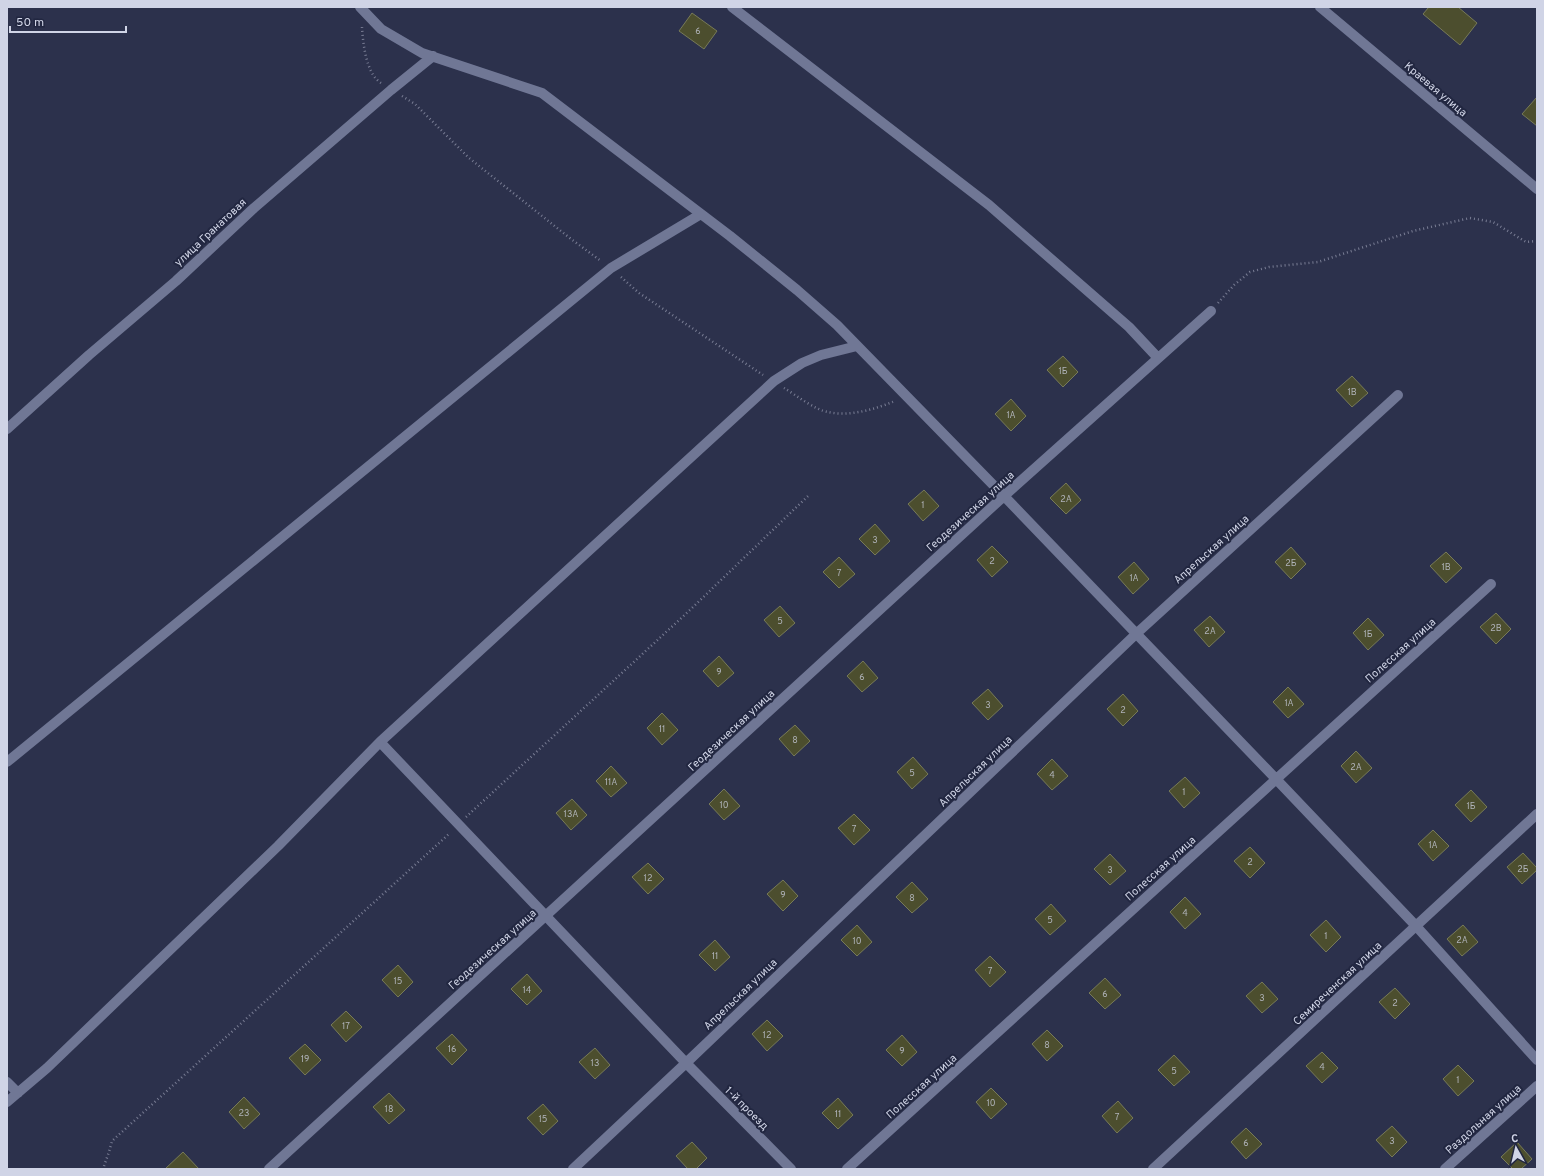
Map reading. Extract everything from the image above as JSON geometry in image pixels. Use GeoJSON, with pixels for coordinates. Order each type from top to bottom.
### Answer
{"type":"FeatureCollection","features":[{"type":"Feature","properties":{"kind":"street"},"geometry":{"type":"LineString","coordinates":[[360,7],[381,29],[422,53],[542,93],[701,214],[797,290],[837,325],[1276,779],[1416,926],[1537,1060]]}},
{"type":"Feature","properties":{"kind":"street"},"geometry":{"type":"LineString","coordinates":[[732,7],[989,205],[1129,327],[1158,358]]}},
{"type":"Feature","properties":{"kind":"street","name":"Краевая улица"},"geometry":{"type":"LineString","coordinates":[[1320,7],[1537,189]]}},
{"type":"Feature","properties":{"kind":"street","name":"улица Гранатовая"},"geometry":{"type":"LineString","coordinates":[[7,430],[89,355],[176,281],[254,208],[391,90],[433,56]]}},
{"type":"Feature","properties":{"kind":"street"},"geometry":{"type":"LineString","coordinates":[[7,762],[611,268],[701,214]]}},
{"type":"Feature","properties":{"kind":"street","name":"Геодезическая улица"},"geometry":{"type":"LineString","coordinates":[[269,1169],[546,917],[1004,496],[1211,311]]}},
{"type":"Feature","properties":{"kind":"street"},"geometry":{"type":"LineString","coordinates":[[7,1102],[47,1068],[278,846],[380,742],[774,381],[802,363],[821,355],[857,346]]}},
{"type":"Feature","properties":{"kind":"street","name":"Апрельская улица"},"geometry":{"type":"LineString","coordinates":[[572,1169],[686,1063],[1136,634],[1398,395]]}},
{"type":"Feature","properties":{"kind":"street","name":"Полесская улица"},"geometry":{"type":"LineString","coordinates":[[846,1169],[1490,584]]}},
{"type":"Feature","properties":{"kind":"street","name":"1-й проезд"},"geometry":{"type":"LineString","coordinates":[[380,742],[686,1063],[791,1169]]}},
{"type":"Feature","properties":{"kind":"street","name":"Семиреченская улица"},"geometry":{"type":"LineString","coordinates":[[1153,1169],[1537,814]]}},
{"type":"Feature","properties":{"kind":"street"},"geometry":{"type":"LineString","coordinates":[[7,1082],[18,1093]]}},
{"type":"Feature","properties":{"kind":"street","name":"Раздольная улица"},"geometry":{"type":"LineString","coordinates":[[1445,1169],[1537,1086]]}},
{"type":"Feature","properties":{"kind":"path"},"geometry":{"type":"LineString","coordinates":[[360,7],[366,58],[377,81],[415,104],[469,158],[571,239],[611,268],[639,292],[742,362],[808,403],[828,412],[849,413],[868,410],[906,396]]}},
{"type":"Feature","properties":{"kind":"path"},"geometry":{"type":"LineString","coordinates":[[1211,311],[1234,285],[1250,272],[1269,267],[1318,262],[1413,231],[1470,218],[1493,222],[1526,242],[1537,241]]}},
{"type":"Feature","properties":{"kind":"building"},"geometry":{"type":"Polygon","coordinates":[[[1429,7],[1458,7],[1477,23],[1460,45],[1423,14],[1429,7]]]}},
{"type":"Feature","properties":{"kind":"building"},"geometry":{"type":"Polygon","coordinates":[[[692,13],[717,31],[704,49],[679,31],[692,13]]]}},
{"type":"Feature","properties":{"kind":"building"},"geometry":{"type":"Polygon","coordinates":[[[1537,97],[1537,126],[1522,114],[1537,97]]]}},
{"type":"Feature","properties":{"kind":"building"},"geometry":{"type":"Polygon","coordinates":[[[1063,356],[1078,372],[1063,387],[1047,370],[1063,356]]]}},
{"type":"Feature","properties":{"kind":"building"},"geometry":{"type":"Polygon","coordinates":[[[1352,376],[1368,393],[1352,407],[1336,390],[1352,376]]]}},
{"type":"Feature","properties":{"kind":"building"},"geometry":{"type":"Polygon","coordinates":[[[1011,399],[1026,416],[1011,431],[995,414],[1011,399]]]}},
{"type":"Feature","properties":{"kind":"building"},"geometry":{"type":"Polygon","coordinates":[[[1066,483],[1081,500],[1066,514],[1050,498],[1066,483]]]}},
{"type":"Feature","properties":{"kind":"building"},"geometry":{"type":"Polygon","coordinates":[[[924,490],[939,506],[923,521],[908,504],[924,490]]]}},
{"type":"Feature","properties":{"kind":"building"},"geometry":{"type":"Polygon","coordinates":[[[875,524],[890,541],[875,555],[859,539],[875,524]]]}},
{"type":"Feature","properties":{"kind":"building"},"geometry":{"type":"Polygon","coordinates":[[[992,546],[1008,562],[992,577],[977,560],[992,546]]]}},
{"type":"Feature","properties":{"kind":"building"},"geometry":{"type":"Polygon","coordinates":[[[1291,547],[1306,564],[1291,579],[1275,562],[1291,547]]]}},
{"type":"Feature","properties":{"kind":"building"},"geometry":{"type":"Polygon","coordinates":[[[1446,552],[1462,568],[1446,583],[1430,566],[1446,552]]]}},
{"type":"Feature","properties":{"kind":"building"},"geometry":{"type":"Polygon","coordinates":[[[839,557],[855,574],[839,588],[823,572],[839,557]]]}},
{"type":"Feature","properties":{"kind":"building"},"geometry":{"type":"Polygon","coordinates":[[[1134,562],[1149,579],[1133,594],[1118,577],[1134,562]]]}},
{"type":"Feature","properties":{"kind":"building"},"geometry":{"type":"Polygon","coordinates":[[[780,606],[795,623],[779,637],[764,620],[780,606]]]}},
{"type":"Feature","properties":{"kind":"building"},"geometry":{"type":"Polygon","coordinates":[[[1496,613],[1511,629],[1496,644],[1480,627],[1496,613]]]}},
{"type":"Feature","properties":{"kind":"building"},"geometry":{"type":"Polygon","coordinates":[[[1210,616],[1225,632],[1209,647],[1194,630],[1210,616]]]}},
{"type":"Feature","properties":{"kind":"building"},"geometry":{"type":"Polygon","coordinates":[[[1368,618],[1384,635],[1368,650],[1353,633],[1368,618]]]}},
{"type":"Feature","properties":{"kind":"building"},"geometry":{"type":"Polygon","coordinates":[[[719,656],[734,673],[718,687],[703,671],[719,656]]]}},
{"type":"Feature","properties":{"kind":"building"},"geometry":{"type":"Polygon","coordinates":[[[863,661],[878,678],[862,692],[847,676],[863,661]]]}},
{"type":"Feature","properties":{"kind":"building"},"geometry":{"type":"Polygon","coordinates":[[[1288,687],[1304,704],[1288,718],[1273,702],[1288,687]]]}},
{"type":"Feature","properties":{"kind":"building"},"geometry":{"type":"Polygon","coordinates":[[[988,689],[1003,706],[988,720],[972,703],[988,689]]]}},
{"type":"Feature","properties":{"kind":"building"},"geometry":{"type":"Polygon","coordinates":[[[1123,694],[1138,711],[1123,726],[1107,709],[1123,694]]]}},
{"type":"Feature","properties":{"kind":"building"},"geometry":{"type":"Polygon","coordinates":[[[662,713],[678,730],[662,745],[647,728],[662,713]]]}},
{"type":"Feature","properties":{"kind":"building"},"geometry":{"type":"Polygon","coordinates":[[[795,725],[810,741],[794,756],[779,739],[795,725]]]}},
{"type":"Feature","properties":{"kind":"building"},"geometry":{"type":"Polygon","coordinates":[[[1356,751],[1372,768],[1356,783],[1341,766],[1356,751]]]}},
{"type":"Feature","properties":{"kind":"building"},"geometry":{"type":"Polygon","coordinates":[[[913,757],[928,774],[912,789],[897,772],[913,757]]]}},
{"type":"Feature","properties":{"kind":"building"},"geometry":{"type":"Polygon","coordinates":[[[1052,759],[1068,776],[1052,790],[1037,774],[1052,759]]]}},
{"type":"Feature","properties":{"kind":"building"},"geometry":{"type":"Polygon","coordinates":[[[611,766],[627,783],[611,797],[596,781],[611,766]]]}},
{"type":"Feature","properties":{"kind":"building"},"geometry":{"type":"Polygon","coordinates":[[[1185,777],[1200,793],[1184,808],[1169,791],[1185,777]]]}},
{"type":"Feature","properties":{"kind":"building"},"geometry":{"type":"Polygon","coordinates":[[[724,789],[740,806],[724,820],[709,804],[724,789]]]}},
{"type":"Feature","properties":{"kind":"building"},"geometry":{"type":"Polygon","coordinates":[[[1471,790],[1487,807],[1471,822],[1455,805],[1471,790]]]}},
{"type":"Feature","properties":{"kind":"building"},"geometry":{"type":"Polygon","coordinates":[[[572,799],[587,815],[571,830],[556,813],[572,799]]]}},
{"type":"Feature","properties":{"kind":"building"},"geometry":{"type":"Polygon","coordinates":[[[854,814],[870,830],[854,845],[838,828],[854,814]]]}},
{"type":"Feature","properties":{"kind":"building"},"geometry":{"type":"Polygon","coordinates":[[[1433,830],[1449,846],[1433,861],[1418,844],[1433,830]]]}},
{"type":"Feature","properties":{"kind":"building"},"geometry":{"type":"Polygon","coordinates":[[[1250,847],[1265,863],[1250,878],[1234,861],[1250,847]]]}},
{"type":"Feature","properties":{"kind":"building"},"geometry":{"type":"Polygon","coordinates":[[[1523,853],[1537,868],[1537,870],[1522,884],[1507,867],[1523,853]]]}},
{"type":"Feature","properties":{"kind":"building"},"geometry":{"type":"Polygon","coordinates":[[[1110,854],[1126,871],[1110,885],[1094,869],[1110,854]]]}},
{"type":"Feature","properties":{"kind":"building"},"geometry":{"type":"Polygon","coordinates":[[[648,863],[664,879],[648,894],[632,877],[648,863]]]}},
{"type":"Feature","properties":{"kind":"building"},"geometry":{"type":"Polygon","coordinates":[[[783,880],[798,896],[783,911],[767,894],[783,880]]]}},
{"type":"Feature","properties":{"kind":"building"},"geometry":{"type":"Polygon","coordinates":[[[912,882],[928,899],[912,913],[896,897],[912,882]]]}},
{"type":"Feature","properties":{"kind":"building"},"geometry":{"type":"Polygon","coordinates":[[[1185,897],[1201,914],[1185,929],[1170,912],[1185,897]]]}},
{"type":"Feature","properties":{"kind":"building"},"geometry":{"type":"Polygon","coordinates":[[[1051,904],[1066,921],[1050,935],[1035,919],[1051,904]]]}},
{"type":"Feature","properties":{"kind":"building"},"geometry":{"type":"Polygon","coordinates":[[[1326,920],[1341,937],[1326,952],[1310,935],[1326,920]]]}},
{"type":"Feature","properties":{"kind":"building"},"geometry":{"type":"Polygon","coordinates":[[[857,925],[872,942],[857,956],[841,940],[857,925]]]}},
{"type":"Feature","properties":{"kind":"building"},"geometry":{"type":"Polygon","coordinates":[[[1463,925],[1478,942],[1462,956],[1447,939],[1463,925]]]}},
{"type":"Feature","properties":{"kind":"building"},"geometry":{"type":"Polygon","coordinates":[[[715,940],[730,957],[715,971],[699,955],[715,940]]]}},
{"type":"Feature","properties":{"kind":"building"},"geometry":{"type":"Polygon","coordinates":[[[990,956],[1006,972],[990,987],[975,970],[990,956]]]}},
{"type":"Feature","properties":{"kind":"building"},"geometry":{"type":"Polygon","coordinates":[[[398,965],[413,982],[398,997],[382,980],[398,965]]]}},
{"type":"Feature","properties":{"kind":"building"},"geometry":{"type":"Polygon","coordinates":[[[527,974],[542,991],[527,1005],[511,989],[527,974]]]}},
{"type":"Feature","properties":{"kind":"building"},"geometry":{"type":"Polygon","coordinates":[[[1105,978],[1121,995],[1105,1009],[1089,993],[1105,978]]]}},
{"type":"Feature","properties":{"kind":"building"},"geometry":{"type":"Polygon","coordinates":[[[1262,982],[1278,999],[1262,1013],[1246,996],[1262,982]]]}},
{"type":"Feature","properties":{"kind":"building"},"geometry":{"type":"Polygon","coordinates":[[[1395,988],[1410,1004],[1395,1019],[1379,1002],[1395,988]]]}},
{"type":"Feature","properties":{"kind":"building"},"geometry":{"type":"Polygon","coordinates":[[[346,1011],[362,1027],[346,1042],[331,1025],[346,1011]]]}},
{"type":"Feature","properties":{"kind":"building"},"geometry":{"type":"Polygon","coordinates":[[[767,1020],[783,1036],[767,1051],[752,1034],[767,1020]]]}},
{"type":"Feature","properties":{"kind":"building"},"geometry":{"type":"Polygon","coordinates":[[[1047,1030],[1063,1046],[1047,1061],[1032,1044],[1047,1030]]]}},
{"type":"Feature","properties":{"kind":"building"},"geometry":{"type":"Polygon","coordinates":[[[452,1034],[467,1050],[452,1065],[436,1048],[452,1034]]]}},
{"type":"Feature","properties":{"kind":"building"},"geometry":{"type":"Polygon","coordinates":[[[902,1035],[917,1052],[902,1066],[886,1050],[902,1035]]]}},
{"type":"Feature","properties":{"kind":"building"},"geometry":{"type":"Polygon","coordinates":[[[305,1044],[321,1060],[305,1075],[289,1058],[305,1044]]]}},
{"type":"Feature","properties":{"kind":"building"},"geometry":{"type":"Polygon","coordinates":[[[595,1048],[610,1065],[595,1079],[579,1062],[595,1048]]]}},
{"type":"Feature","properties":{"kind":"building"},"geometry":{"type":"Polygon","coordinates":[[[1322,1052],[1338,1068],[1322,1083],[1306,1066],[1322,1052]]]}},
{"type":"Feature","properties":{"kind":"building"},"geometry":{"type":"Polygon","coordinates":[[[1174,1055],[1190,1072],[1174,1086],[1158,1070],[1174,1055]]]}},
{"type":"Feature","properties":{"kind":"building"},"geometry":{"type":"Polygon","coordinates":[[[1458,1065],[1474,1081],[1458,1096],[1443,1079],[1458,1065]]]}},
{"type":"Feature","properties":{"kind":"building"},"geometry":{"type":"Polygon","coordinates":[[[991,1088],[1007,1104],[991,1119],[976,1102],[991,1088]]]}},
{"type":"Feature","properties":{"kind":"building"},"geometry":{"type":"Polygon","coordinates":[[[389,1093],[405,1110],[389,1124],[373,1107],[389,1093]]]}},
{"type":"Feature","properties":{"kind":"building"},"geometry":{"type":"Polygon","coordinates":[[[244,1097],[260,1114],[244,1129],[229,1112],[244,1097]]]}},
{"type":"Feature","properties":{"kind":"building"},"geometry":{"type":"Polygon","coordinates":[[[838,1098],[853,1115],[838,1129],[822,1113],[838,1098]]]}},
{"type":"Feature","properties":{"kind":"building"},"geometry":{"type":"Polygon","coordinates":[[[1118,1101],[1133,1118],[1117,1133],[1102,1116],[1118,1101]]]}},
{"type":"Feature","properties":{"kind":"building"},"geometry":{"type":"Polygon","coordinates":[[[543,1104],[558,1121],[543,1135],[527,1118],[543,1104]]]}},
{"type":"Feature","properties":{"kind":"building"},"geometry":{"type":"Polygon","coordinates":[[[1392,1126],[1407,1142],[1392,1157],[1376,1140],[1392,1126]]]}},
{"type":"Feature","properties":{"kind":"building"},"geometry":{"type":"Polygon","coordinates":[[[1246,1128],[1262,1144],[1246,1159],[1231,1142],[1246,1128]]]}},
{"type":"Feature","properties":{"kind":"building"},"geometry":{"type":"Polygon","coordinates":[[[692,1142],[707,1158],[696,1169],[688,1169],[676,1156],[692,1142]]]}},
{"type":"Feature","properties":{"kind":"building"},"geometry":{"type":"Polygon","coordinates":[[[1517,1142],[1532,1159],[1521,1169],[1513,1169],[1501,1157],[1517,1142]]]}},
{"type":"Feature","properties":{"kind":"building"},"geometry":{"type":"Polygon","coordinates":[[[183,1152],[199,1169],[165,1169],[183,1152]]]}}]}
